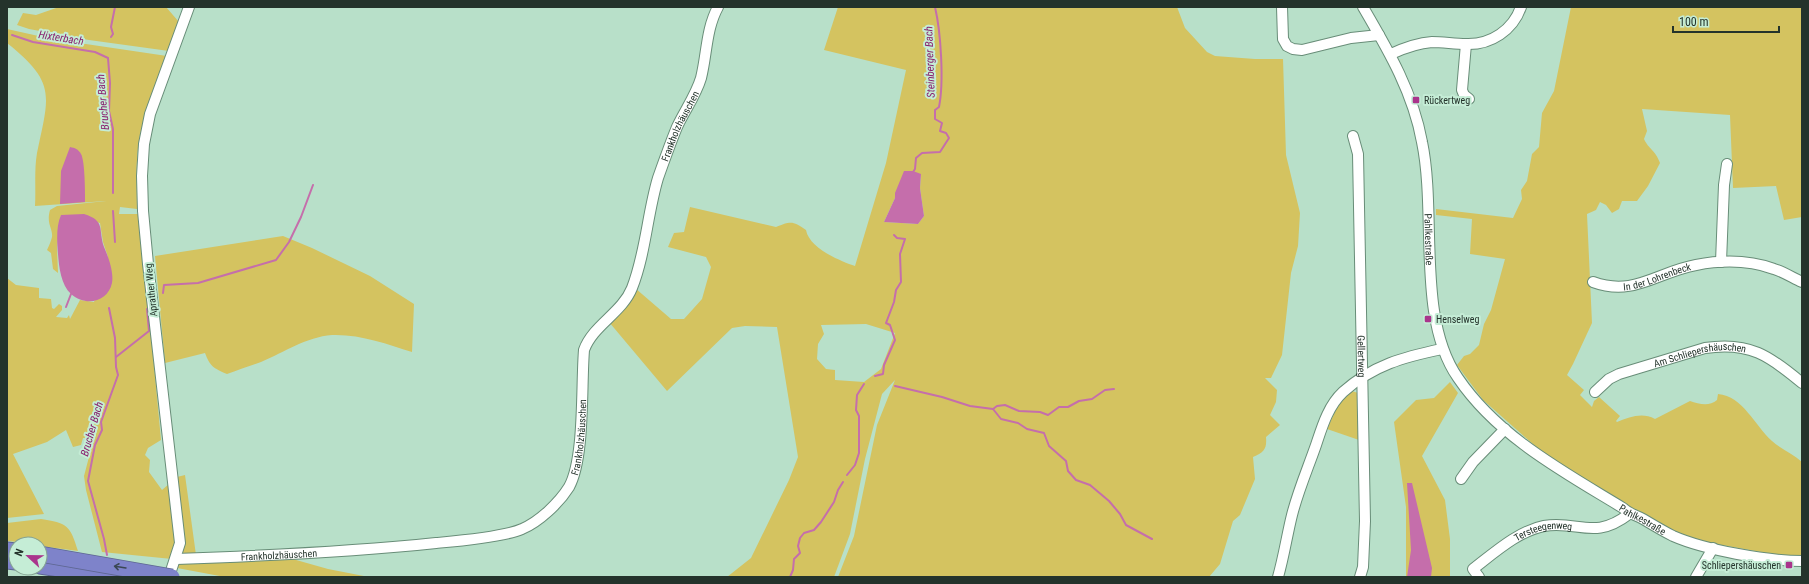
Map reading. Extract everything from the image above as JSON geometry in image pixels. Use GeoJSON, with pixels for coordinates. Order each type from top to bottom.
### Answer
{"type":"FeatureCollection","features":[{"type":"Feature","properties":{"kind":"highway"},"geometry":{"type":"LineString","coordinates":[[48,555],[171,577]]}},
{"type":"Feature","properties":{"kind":"highway"},"geometry":{"type":"LineString","coordinates":[[48,567],[111,577]]}},
{"type":"Feature","properties":{"kind":"street","name":"Aprather Weg"},"geometry":{"type":"LineString","coordinates":[[171,577],[180,543],[148,264],[143,211],[142,176],[144,144],[150,114],[189,7]]}},
{"type":"Feature","properties":{"kind":"street","name":"Frankholzhäuschen"},"geometry":{"type":"LineString","coordinates":[[176,559],[340,552],[452,541],[510,532],[528,526],[563,495],[572,480],[578,452],[584,350],[591,336],[621,304],[631,290],[644,253],[658,181],[678,127],[699,83],[710,26],[718,7]]}},
{"type":"Feature","properties":{"kind":"street"},"geometry":{"type":"LineString","coordinates":[[1282,7],[1283,39],[1287,46],[1293,49],[1302,50],[1350,38],[1379,35]]}},
{"type":"Feature","properties":{"kind":"street","name":"Pahlkestraße"},"geometry":{"type":"LineString","coordinates":[[1363,7],[1391,54],[1410,97],[1422,142],[1427,174],[1432,298],[1442,349],[1457,377],[1466,389],[1505,429],[1548,462],[1623,508],[1629,514],[1638,516],[1673,536],[1713,548],[1785,560],[1802,561]]}},
{"type":"Feature","properties":{"kind":"street"},"geometry":{"type":"LineString","coordinates":[[1391,54],[1411,46],[1430,42],[1466,44],[1484,42],[1503,32],[1517,17],[1521,7]]}},
{"type":"Feature","properties":{"kind":"street"},"geometry":{"type":"LineString","coordinates":[[1466,44],[1462,90],[1469,99]]}},
{"type":"Feature","properties":{"kind":"street","name":"Gellertweg"},"geometry":{"type":"LineString","coordinates":[[1353,136],[1358,154],[1365,521],[1363,567],[1360,577]]}},
{"type":"Feature","properties":{"kind":"street"},"geometry":{"type":"LineString","coordinates":[[1721,262],[1724,185],[1727,164]]}},
{"type":"Feature","properties":{"kind":"street","name":"In der Lohrenbeck"},"geometry":{"type":"LineString","coordinates":[[1594,282],[1604,286],[1625,288],[1679,270],[1721,262],[1750,262],[1776,269],[1802,282]]}},
{"type":"Feature","properties":{"kind":"street","name":"Am Schliepershäuschen"},"geometry":{"type":"LineString","coordinates":[[1595,392],[1603,383],[1619,374],[1705,348],[1718,346],[1742,347],[1766,355],[1802,383]]}},
{"type":"Feature","properties":{"kind":"street"},"geometry":{"type":"LineString","coordinates":[[1278,577],[1292,513],[1329,411],[1343,392],[1362,377],[1380,366],[1396,360],[1442,349]]}},
{"type":"Feature","properties":{"kind":"street"},"geometry":{"type":"LineString","coordinates":[[1461,479],[1473,462],[1505,429]]}},
{"type":"Feature","properties":{"kind":"street","name":"Tersteegenweg"},"geometry":{"type":"LineString","coordinates":[[1479,577],[1473,568],[1519,536],[1532,529],[1558,525],[1585,529],[1598,528],[1613,524],[1629,514]]}},
{"type":"Feature","properties":{"kind":"street"},"geometry":{"type":"LineString","coordinates":[[1696,577],[1713,548]]}},
{"type":"Feature","properties":{"kind":"shaded area"},"geometry":{"type":"Polygon","coordinates":[[[59,7],[166,7],[179,22],[169,51],[89,40],[29,29],[17,25],[23,13],[36,15],[59,7]]]}},
{"type":"Feature","properties":{"kind":"shaded area"},"geometry":{"type":"Polygon","coordinates":[[[838,7],[1177,7],[1185,28],[1207,52],[1215,56],[1255,59],[1283,59],[1286,155],[1300,213],[1298,246],[1291,273],[1282,355],[1271,378],[1265,378],[1277,390],[1276,402],[1270,415],[1280,425],[1266,437],[1264,450],[1253,457],[1255,479],[1240,515],[1233,521],[1220,564],[1209,577],[838,577],[854,536],[877,425],[895,380],[882,394],[865,459],[850,534],[834,577],[727,577],[751,558],[789,480],[798,457],[777,327],[745,326],[732,328],[667,391],[609,322],[635,288],[671,319],[684,319],[702,299],[711,267],[706,257],[668,247],[674,233],[684,232],[690,207],[776,227],[789,223],[798,225],[806,230],[808,237],[819,248],[841,261],[855,266],[886,163],[906,70],[824,50],[838,7]],[[921,174],[895,198],[884,222],[918,224],[924,216],[920,188],[921,174]],[[866,324],[821,325],[824,334],[818,344],[817,359],[826,369],[835,370],[835,380],[864,382],[881,369],[895,333],[866,324]]]}},
{"type":"Feature","properties":{"kind":"shaded area"},"geometry":{"type":"Polygon","coordinates":[[[1571,7],[1802,7],[1802,217],[1784,220],[1776,186],[1733,188],[1730,115],[1642,109],[1647,131],[1644,139],[1660,163],[1648,186],[1637,201],[1622,201],[1619,209],[1612,213],[1606,205],[1600,202],[1596,210],[1587,214],[1592,323],[1567,375],[1584,390],[1580,395],[1592,407],[1594,401],[1599,397],[1620,416],[1616,421],[1617,422],[1631,417],[1641,416],[1655,419],[1690,401],[1700,404],[1711,404],[1717,400],[1718,394],[1735,400],[1772,441],[1802,462],[1802,556],[1778,555],[1716,544],[1691,538],[1666,529],[1543,453],[1483,400],[1457,365],[1464,356],[1470,354],[1479,345],[1484,324],[1491,310],[1505,259],[1470,254],[1472,219],[1436,215],[1436,209],[1513,218],[1522,199],[1521,190],[1527,181],[1532,154],[1539,147],[1542,113],[1554,91],[1571,7]]]}},
{"type":"Feature","properties":{"kind":"shaded area"},"geometry":{"type":"Polygon","coordinates":[[[7,29],[52,39],[167,56],[142,125],[138,144],[137,209],[120,207],[119,214],[140,214],[161,440],[148,448],[145,455],[150,460],[149,472],[162,490],[177,477],[185,475],[196,555],[282,556],[328,569],[369,577],[225,577],[177,568],[172,559],[102,552],[86,490],[84,476],[94,438],[83,438],[81,445],[73,447],[66,430],[47,442],[13,454],[44,514],[7,518],[7,278],[16,285],[39,288],[39,298],[51,299],[52,308],[54,309],[59,304],[62,306],[62,310],[56,317],[67,318],[69,315],[70,319],[80,300],[94,302],[108,257],[103,242],[100,223],[61,215],[57,247],[58,273],[53,269],[51,253],[47,250],[52,237],[49,222],[50,210],[57,206],[106,201],[35,206],[36,159],[46,103],[45,91],[42,80],[34,69],[7,43],[7,29]]]}},
{"type":"Feature","properties":{"kind":"shaded area"},"geometry":{"type":"Polygon","coordinates":[[[70,147],[75,148],[81,154],[83,163],[85,202],[60,204],[61,171],[70,147]]]}},
{"type":"Feature","properties":{"kind":"shaded area"},"geometry":{"type":"Polygon","coordinates":[[[904,171],[913,171],[921,174],[920,188],[924,216],[918,224],[884,222],[895,198],[895,193],[904,171]]]}},
{"type":"Feature","properties":{"kind":"shaded area"},"geometry":{"type":"Polygon","coordinates":[[[84,214],[96,220],[100,226],[102,241],[109,259],[112,274],[112,283],[106,295],[90,301],[77,298],[71,294],[65,286],[61,276],[57,239],[59,219],[61,215],[84,214]]]}},
{"type":"Feature","properties":{"kind":"shaded area"},"geometry":{"type":"Polygon","coordinates":[[[283,236],[312,248],[370,276],[414,304],[412,352],[363,338],[332,335],[322,336],[304,342],[261,362],[227,374],[213,366],[205,353],[165,363],[155,256],[283,236]]]}},
{"type":"Feature","properties":{"kind":"shaded area"},"geometry":{"type":"Polygon","coordinates":[[[1450,382],[1458,393],[1422,456],[1445,500],[1450,539],[1450,577],[1406,577],[1406,507],[1394,422],[1416,400],[1434,398],[1450,382]]]}},
{"type":"Feature","properties":{"kind":"shaded area"},"geometry":{"type":"Polygon","coordinates":[[[1352,391],[1358,393],[1359,440],[1327,429],[1338,405],[1352,391]]]}},
{"type":"Feature","properties":{"kind":"shaded area"},"geometry":{"type":"Polygon","coordinates":[[[1407,483],[1412,483],[1432,568],[1431,577],[1407,577],[1411,550],[1407,483]]]}},
{"type":"Feature","properties":{"kind":"shaded area"},"geometry":{"type":"Polygon","coordinates":[[[41,519],[57,522],[62,524],[70,531],[78,551],[48,547],[48,536],[8,536],[7,541],[7,523],[41,519]]]}},
{"type":"Feature","properties":{"kind":"waterway","name":"Brucher Bach"},"geometry":{"type":"LineString","coordinates":[[111,37],[113,34],[111,27],[115,7]]}},
{"type":"Feature","properties":{"kind":"waterway","name":"Steinberger Bach"},"geometry":{"type":"LineString","coordinates":[[913,172],[915,169],[916,158],[922,153],[940,152],[949,138],[946,133],[940,131],[942,123],[935,119],[935,110],[939,107],[941,97],[942,71],[935,7]]}},
{"type":"Feature","properties":{"kind":"waterway","name":"Brucher Bach"},"geometry":{"type":"LineString","coordinates":[[12,35],[33,42],[95,52],[108,58],[110,83],[109,111],[113,129],[113,193]]}},
{"type":"Feature","properties":{"kind":"waterway"},"geometry":{"type":"LineString","coordinates":[[163,293],[164,285],[198,283],[276,260],[289,242],[301,217],[313,185]]}},
{"type":"Feature","properties":{"kind":"waterway","name":"Brucher Bach"},"geometry":{"type":"LineString","coordinates":[[113,211],[115,242]]}},
{"type":"Feature","properties":{"kind":"waterway","name":"Steinberger Bach"},"geometry":{"type":"LineString","coordinates":[[875,376],[883,374],[884,365],[895,340],[890,325],[886,323],[894,302],[896,290],[901,282],[900,254],[905,239],[897,238],[894,235]]}},
{"type":"Feature","properties":{"kind":"waterway"},"geometry":{"type":"LineString","coordinates":[[66,307],[71,294]]}},
{"type":"Feature","properties":{"kind":"waterway","name":"Brucher Bach"},"geometry":{"type":"LineString","coordinates":[[107,555],[88,481],[95,445],[102,430],[101,422],[118,375],[116,367],[115,338],[109,308]]}},
{"type":"Feature","properties":{"kind":"waterway"},"geometry":{"type":"LineString","coordinates":[[116,357],[149,331],[147,309]]}},
{"type":"Feature","properties":{"kind":"waterway","name":"Steinberger Bach"},"geometry":{"type":"LineString","coordinates":[[847,475],[855,465],[859,453],[859,416],[856,410],[857,395],[864,384]]}},
{"type":"Feature","properties":{"kind":"waterway"},"geometry":{"type":"LineString","coordinates":[[895,386],[942,397],[970,406],[993,409],[1001,419],[1018,423],[1027,429],[1044,433],[1049,446],[1066,461],[1068,471],[1076,480],[1090,485],[1109,501],[1120,514],[1126,525],[1152,539]]}},
{"type":"Feature","properties":{"kind":"waterway"},"geometry":{"type":"LineString","coordinates":[[993,409],[997,406],[1005,405],[1019,411],[1040,412],[1048,415],[1059,407],[1068,407],[1079,401],[1092,399],[1105,390],[1114,389]]}},
{"type":"Feature","properties":{"kind":"waterway","name":"Steinberger Bach"},"geometry":{"type":"LineString","coordinates":[[790,577],[793,570],[794,559],[800,553],[798,546],[800,538],[804,533],[814,530],[821,522],[834,502],[838,490],[843,482]]}},
{"type":"Feature","properties":{"kind":"place","name":"Rückertweg"},"geometry":{"type":"Point","coordinates":[1416,100]}},
{"type":"Feature","properties":{"kind":"place","name":"Henselweg"},"geometry":{"type":"Point","coordinates":[1428,319]}},
{"type":"Feature","properties":{"kind":"place","name":"Schliepershäuschen"},"geometry":{"type":"Point","coordinates":[1789,565]}},
{"type":"Feature","properties":{"kind":"water label","name":"Hixterbach"},"geometry":{"type":"Point","coordinates":[61,38]}}]}
